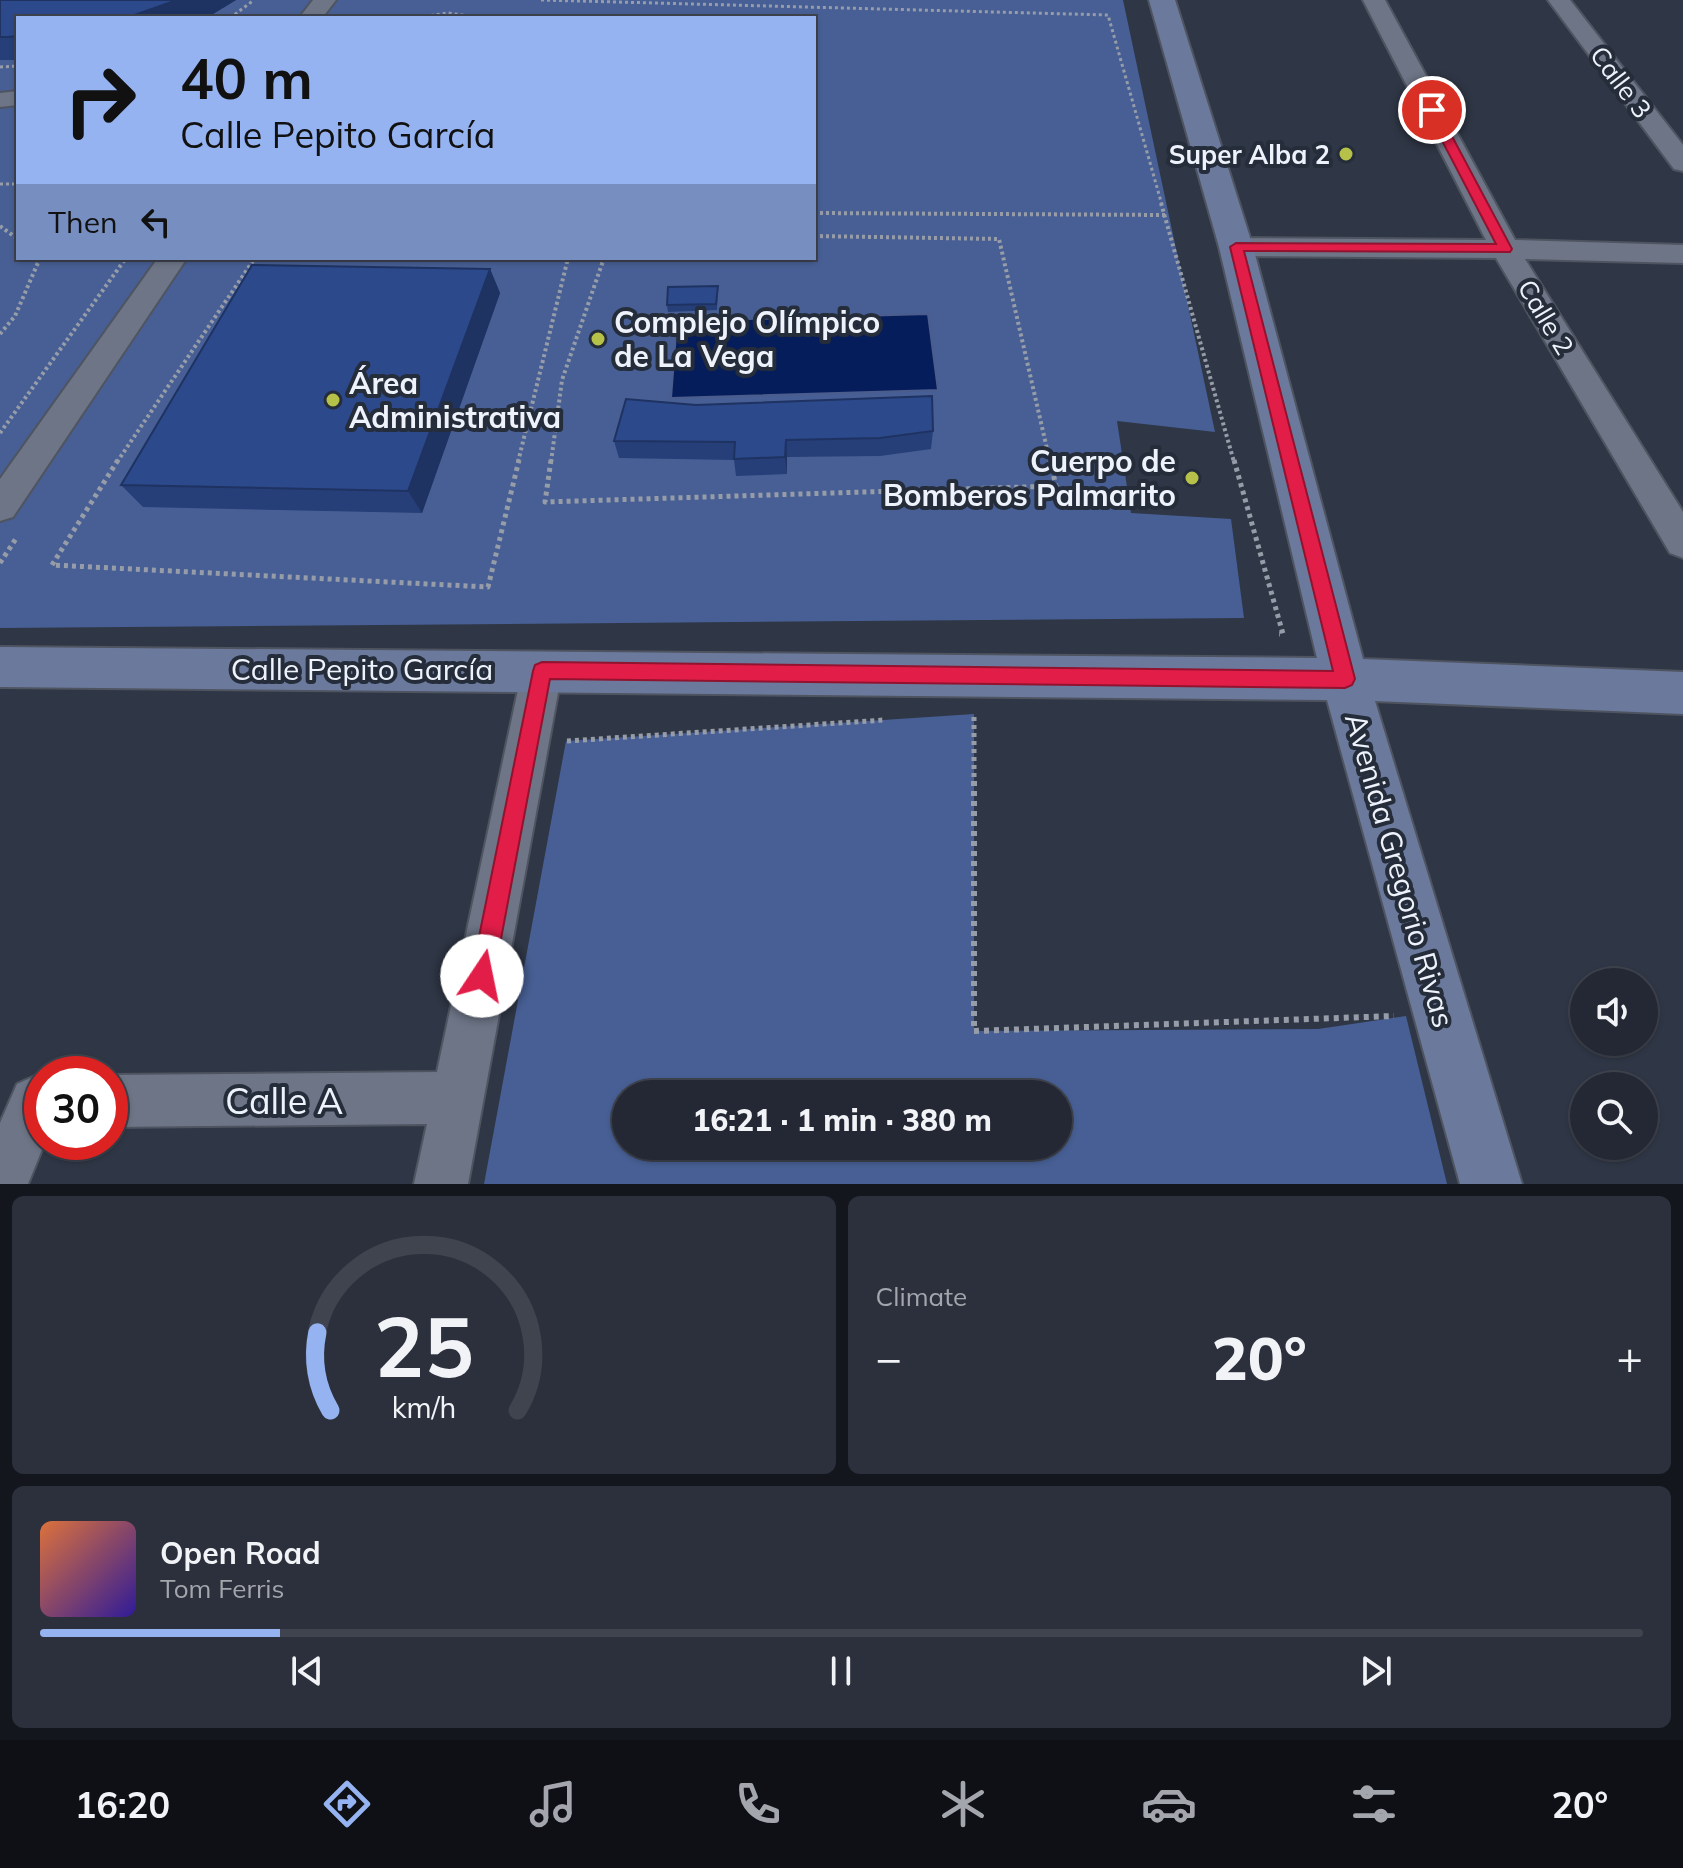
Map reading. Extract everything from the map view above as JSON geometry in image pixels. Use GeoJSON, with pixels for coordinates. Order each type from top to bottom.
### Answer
{"type":"FeatureCollection","features":[{"type":"Feature","properties":{"kind":"main road","name":"Avenida Gregorio Rivas"},"geometry":{"type":"LineString","coordinates":[[1162,0],[1236,247],[1345,679],[1491,1184]]}},
{"type":"Feature","properties":{"kind":"main road","name":"Calle Pepito García"},"geometry":{"type":"LineString","coordinates":[[0,667],[1345,679],[1683,693]]}},
{"type":"Feature","properties":{"kind":"street"},"geometry":{"type":"LineString","coordinates":[[312,16],[325,0]]}},
{"type":"Feature","properties":{"kind":"street","name":"Calle 2"},"geometry":{"type":"LineString","coordinates":[[1374,0],[1505,249],[1683,543]]}},
{"type":"Feature","properties":{"kind":"street","name":"Calle 3"},"geometry":{"type":"LineString","coordinates":[[1559,0],[1683,163]]}},
{"type":"Feature","properties":{"kind":"street"},"geometry":{"type":"LineString","coordinates":[[1236,247],[1683,254]]}},
{"type":"Feature","properties":{"kind":"street"},"geometry":{"type":"LineString","coordinates":[[0,507],[172,260]]}},
{"type":"Feature","properties":{"kind":"street"},"geometry":{"type":"LineString","coordinates":[[441,1184],[542,671]]}},
{"type":"Feature","properties":{"kind":"street","name":"Calle A"},"geometry":{"type":"LineString","coordinates":[[128,1101],[458,1098]]}},
{"type":"Feature","properties":{"kind":"street"},"geometry":{"type":"LineString","coordinates":[[1,1184],[24,1109]]}},
{"type":"Feature","properties":{"kind":"path"},"geometry":{"type":"LineString","coordinates":[[233,16],[254,0]]}},
{"type":"Feature","properties":{"kind":"path"},"geometry":{"type":"LineString","coordinates":[[541,0],[1108,15],[1283,634],[1267,634]]}},
{"type":"Feature","properties":{"kind":"path"},"geometry":{"type":"LineString","coordinates":[[420,16],[478,16]]}},
{"type":"Feature","properties":{"kind":"path"},"geometry":{"type":"LineString","coordinates":[[816,213],[1165,215]]}},
{"type":"Feature","properties":{"kind":"path"},"geometry":{"type":"LineString","coordinates":[[603,260],[562,380],[545,502],[1056,486],[999,239],[816,236]]}},
{"type":"Feature","properties":{"kind":"path"},"geometry":{"type":"LineString","coordinates":[[0,334],[15,316],[39,260]]}},
{"type":"Feature","properties":{"kind":"path"},"geometry":{"type":"LineString","coordinates":[[0,433],[125,260]]}},
{"type":"Feature","properties":{"kind":"path"},"geometry":{"type":"LineString","coordinates":[[254,260],[139,426],[52,565],[488,587],[568,260]]}},
{"type":"Feature","properties":{"kind":"path"},"geometry":{"type":"LineString","coordinates":[[959,715],[974,714],[974,1031],[1406,1016]]}},
{"type":"Feature","properties":{"kind":"path"},"geometry":{"type":"LineString","coordinates":[[563,757],[566,741],[896,719]]}},
{"type":"Feature","properties":{"kind":"shaded area","name":"Complejo Olímpico de La Vega"},"geometry":{"type":"Polygon","coordinates":[[[0,0],[1123,0],[1215,432],[1117,421],[1131,513],[1231,519],[1244,618],[0,628],[0,0]]]}},
{"type":"Feature","properties":{"kind":"shaded area"},"geometry":{"type":"Polygon","coordinates":[[[928,314],[938,390],[671,398],[677,321],[928,314]]]}},
{"type":"Feature","properties":{"kind":"shaded area"},"geometry":{"type":"Polygon","coordinates":[[[974,714],[974,1031],[1318,1029],[1406,1016],[1447,1184],[484,1184],[566,741],[974,714]]]}},
{"type":"Feature","properties":{"kind":"building"},"geometry":{"type":"Polygon","coordinates":[[[0,0],[177,0],[132,16],[16,16],[16,36],[0,37],[0,0]]]}},
{"type":"Feature","properties":{"kind":"building","name":"Área Administrativa"},"geometry":{"type":"Polygon","coordinates":[[[252,265],[490,269],[408,491],[121,485],[252,265]]]}},
{"type":"Feature","properties":{"kind":"building"},"geometry":{"type":"Polygon","coordinates":[[[718,286],[716,304],[667,305],[668,287],[718,286]]]}},
{"type":"Feature","properties":{"kind":"building"},"geometry":{"type":"Polygon","coordinates":[[[932,396],[933,431],[880,438],[786,440],[785,457],[734,459],[735,442],[614,441],[626,399],[696,405],[932,396]]]}},
{"type":"Feature","properties":{"kind":"place","name":"Super Alba 2"},"geometry":{"type":"Point","coordinates":[1346,154]}},
{"type":"Feature","properties":{"kind":"place","name":"Complejo Olímpico de La Vega"},"geometry":{"type":"Point","coordinates":[598,339]}},
{"type":"Feature","properties":{"kind":"place","name":"Área Administrativa"},"geometry":{"type":"Point","coordinates":[333,400]}},
{"type":"Feature","properties":{"kind":"place","name":"Cuerpo de Bomberos Palmarito"},"geometry":{"type":"Point","coordinates":[1192,478]}},
{"type":"Feature","properties":{"kind":"route"},"geometry":{"type":"LineString","coordinates":[[482,976],[542,671],[1345,679],[1236,247],[1505,249],[1432,110]]}}]}
